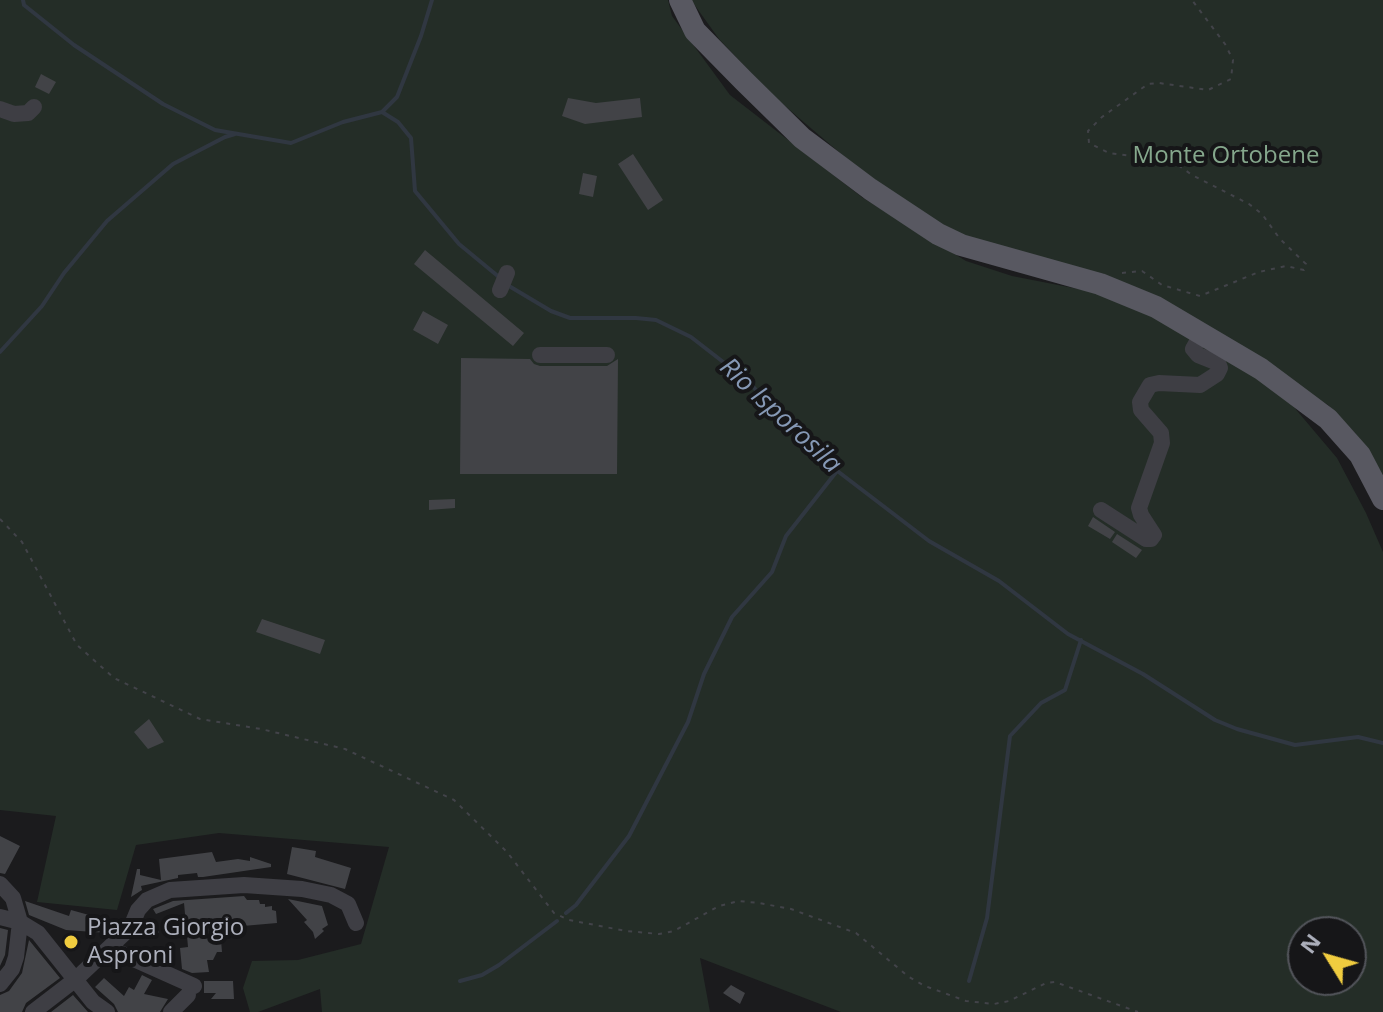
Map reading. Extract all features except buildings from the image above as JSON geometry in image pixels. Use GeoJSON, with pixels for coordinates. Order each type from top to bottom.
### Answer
{"type":"FeatureCollection","features":[{"type":"Feature","properties":{"kind":"main road"},"geometry":{"type":"LineString","coordinates":[[680,0],[695,31],[744,81],[802,138],[870,189],[938,234],[961,245],[1100,284],[1156,307],[1202,333],[1261,369],[1328,419],[1360,455],[1383,499]]}},
{"type":"Feature","properties":{"kind":"street"},"geometry":{"type":"LineString","coordinates":[[0,109],[14,114],[28,113],[34,107]]}},
{"type":"Feature","properties":{"kind":"street"},"geometry":{"type":"LineString","coordinates":[[500,290],[507,273]]}},
{"type":"Feature","properties":{"kind":"street"},"geometry":{"type":"LineString","coordinates":[[1101,510],[1146,539],[1154,535],[1139,508],[1162,443],[1161,433],[1141,410],[1140,402],[1150,385],[1200,385],[1217,374],[1220,368],[1218,363],[1198,355],[1193,349],[1202,333]]}},
{"type":"Feature","properties":{"kind":"street"},"geometry":{"type":"LineString","coordinates":[[540,355],[607,355]]}},
{"type":"Feature","properties":{"kind":"street"},"geometry":{"type":"LineString","coordinates":[[0,884],[13,898],[20,922],[16,957],[12,969],[0,984]]}},
{"type":"Feature","properties":{"kind":"street"},"geometry":{"type":"LineString","coordinates":[[33,1012],[52,1004],[124,934],[147,900],[170,890],[244,885],[331,895],[348,904],[356,923]]}},
{"type":"Feature","properties":{"kind":"street"},"geometry":{"type":"LineString","coordinates":[[0,917],[20,922],[48,943],[93,1002],[107,1012]]}},
{"type":"Feature","properties":{"kind":"street"},"geometry":{"type":"LineString","coordinates":[[109,948],[191,990],[171,1012]]}},
{"type":"Feature","properties":{"kind":"path"},"geometry":{"type":"LineString","coordinates":[[1100,284],[1121,273],[1142,271],[1162,285],[1200,296],[1259,272],[1286,266],[1304,270],[1306,264],[1280,239],[1262,214],[1249,204],[1192,175],[1164,155],[1149,158],[1109,153],[1089,143],[1088,131],[1148,84],[1208,90],[1231,79],[1233,60],[1225,44],[1192,0]]}},
{"type":"Feature","properties":{"kind":"path"},"geometry":{"type":"LineString","coordinates":[[0,519],[22,542],[77,645],[114,678],[200,719],[261,729],[345,749],[454,800],[507,852],[554,913],[569,920],[659,934],[674,931],[719,906],[739,901],[759,903],[791,909],[856,933],[909,977],[966,1001],[994,1004],[1009,1001],[1046,983],[1055,982],[1138,1012]]}},
{"type":"Feature","properties":{"kind":"path"},"geometry":{"type":"LineString","coordinates":[[124,934],[182,930]]}},
{"type":"Feature","properties":{"kind":"green space"},"geometry":{"type":"Polygon","coordinates":[[[0,0],[668,0],[672,16],[730,95],[863,198],[966,261],[1012,276],[1099,293],[1164,320],[1229,357],[1293,406],[1337,458],[1383,552],[1383,1012],[841,1012],[700,958],[710,1012],[322,1012],[320,989],[258,1012],[250,1012],[243,988],[252,961],[298,960],[361,944],[389,847],[219,833],[136,845],[117,910],[37,902],[56,816],[0,810],[0,0]]]}},
{"type":"Feature","properties":{"kind":"green space","name":"Monte Ortobene"},"geometry":{"type":"Polygon","coordinates":[[[691,0],[1383,0],[1383,480],[1355,433],[1328,405],[1171,305],[955,233],[916,210],[853,164],[772,95],[719,39],[691,0]]]}},
{"type":"Feature","properties":{"kind":"waterway","name":"Rio Isporosila"},"geometry":{"type":"LineString","coordinates":[[23,0],[24,5],[74,45],[163,104],[215,130],[291,143],[343,122],[382,112],[398,122],[411,138],[415,191],[459,244],[499,277]]}},
{"type":"Feature","properties":{"kind":"waterway"},"geometry":{"type":"LineString","coordinates":[[382,112],[397,97],[432,0]]}},
{"type":"Feature","properties":{"kind":"waterway"},"geometry":{"type":"LineString","coordinates":[[0,352],[42,306],[64,273],[107,221],[173,164],[235,134]]}},
{"type":"Feature","properties":{"kind":"waterway","name":"Rio Isporosila"},"geometry":{"type":"LineString","coordinates":[[509,286],[551,311],[570,318],[656,320],[691,337],[749,382],[806,447],[929,541],[999,581],[1068,634],[1143,674],[1215,720],[1295,745],[1358,737],[1383,743]]}},
{"type":"Feature","properties":{"kind":"waterway"},"geometry":{"type":"LineString","coordinates":[[566,913],[576,905],[629,836],[688,722],[704,674],[732,617],[772,572],[786,536],[837,471]]}},
{"type":"Feature","properties":{"kind":"waterway"},"geometry":{"type":"LineString","coordinates":[[969,981],[987,918],[1010,736],[1041,703],[1065,690],[1081,640]]}},
{"type":"Feature","properties":{"kind":"waterway"},"geometry":{"type":"LineString","coordinates":[[460,981],[482,975],[499,965],[557,921]]}},
{"type":"Feature","properties":{"kind":"place","name":"Piazza Giorgio Asproni"},"geometry":{"type":"Point","coordinates":[71,942]}}]}
